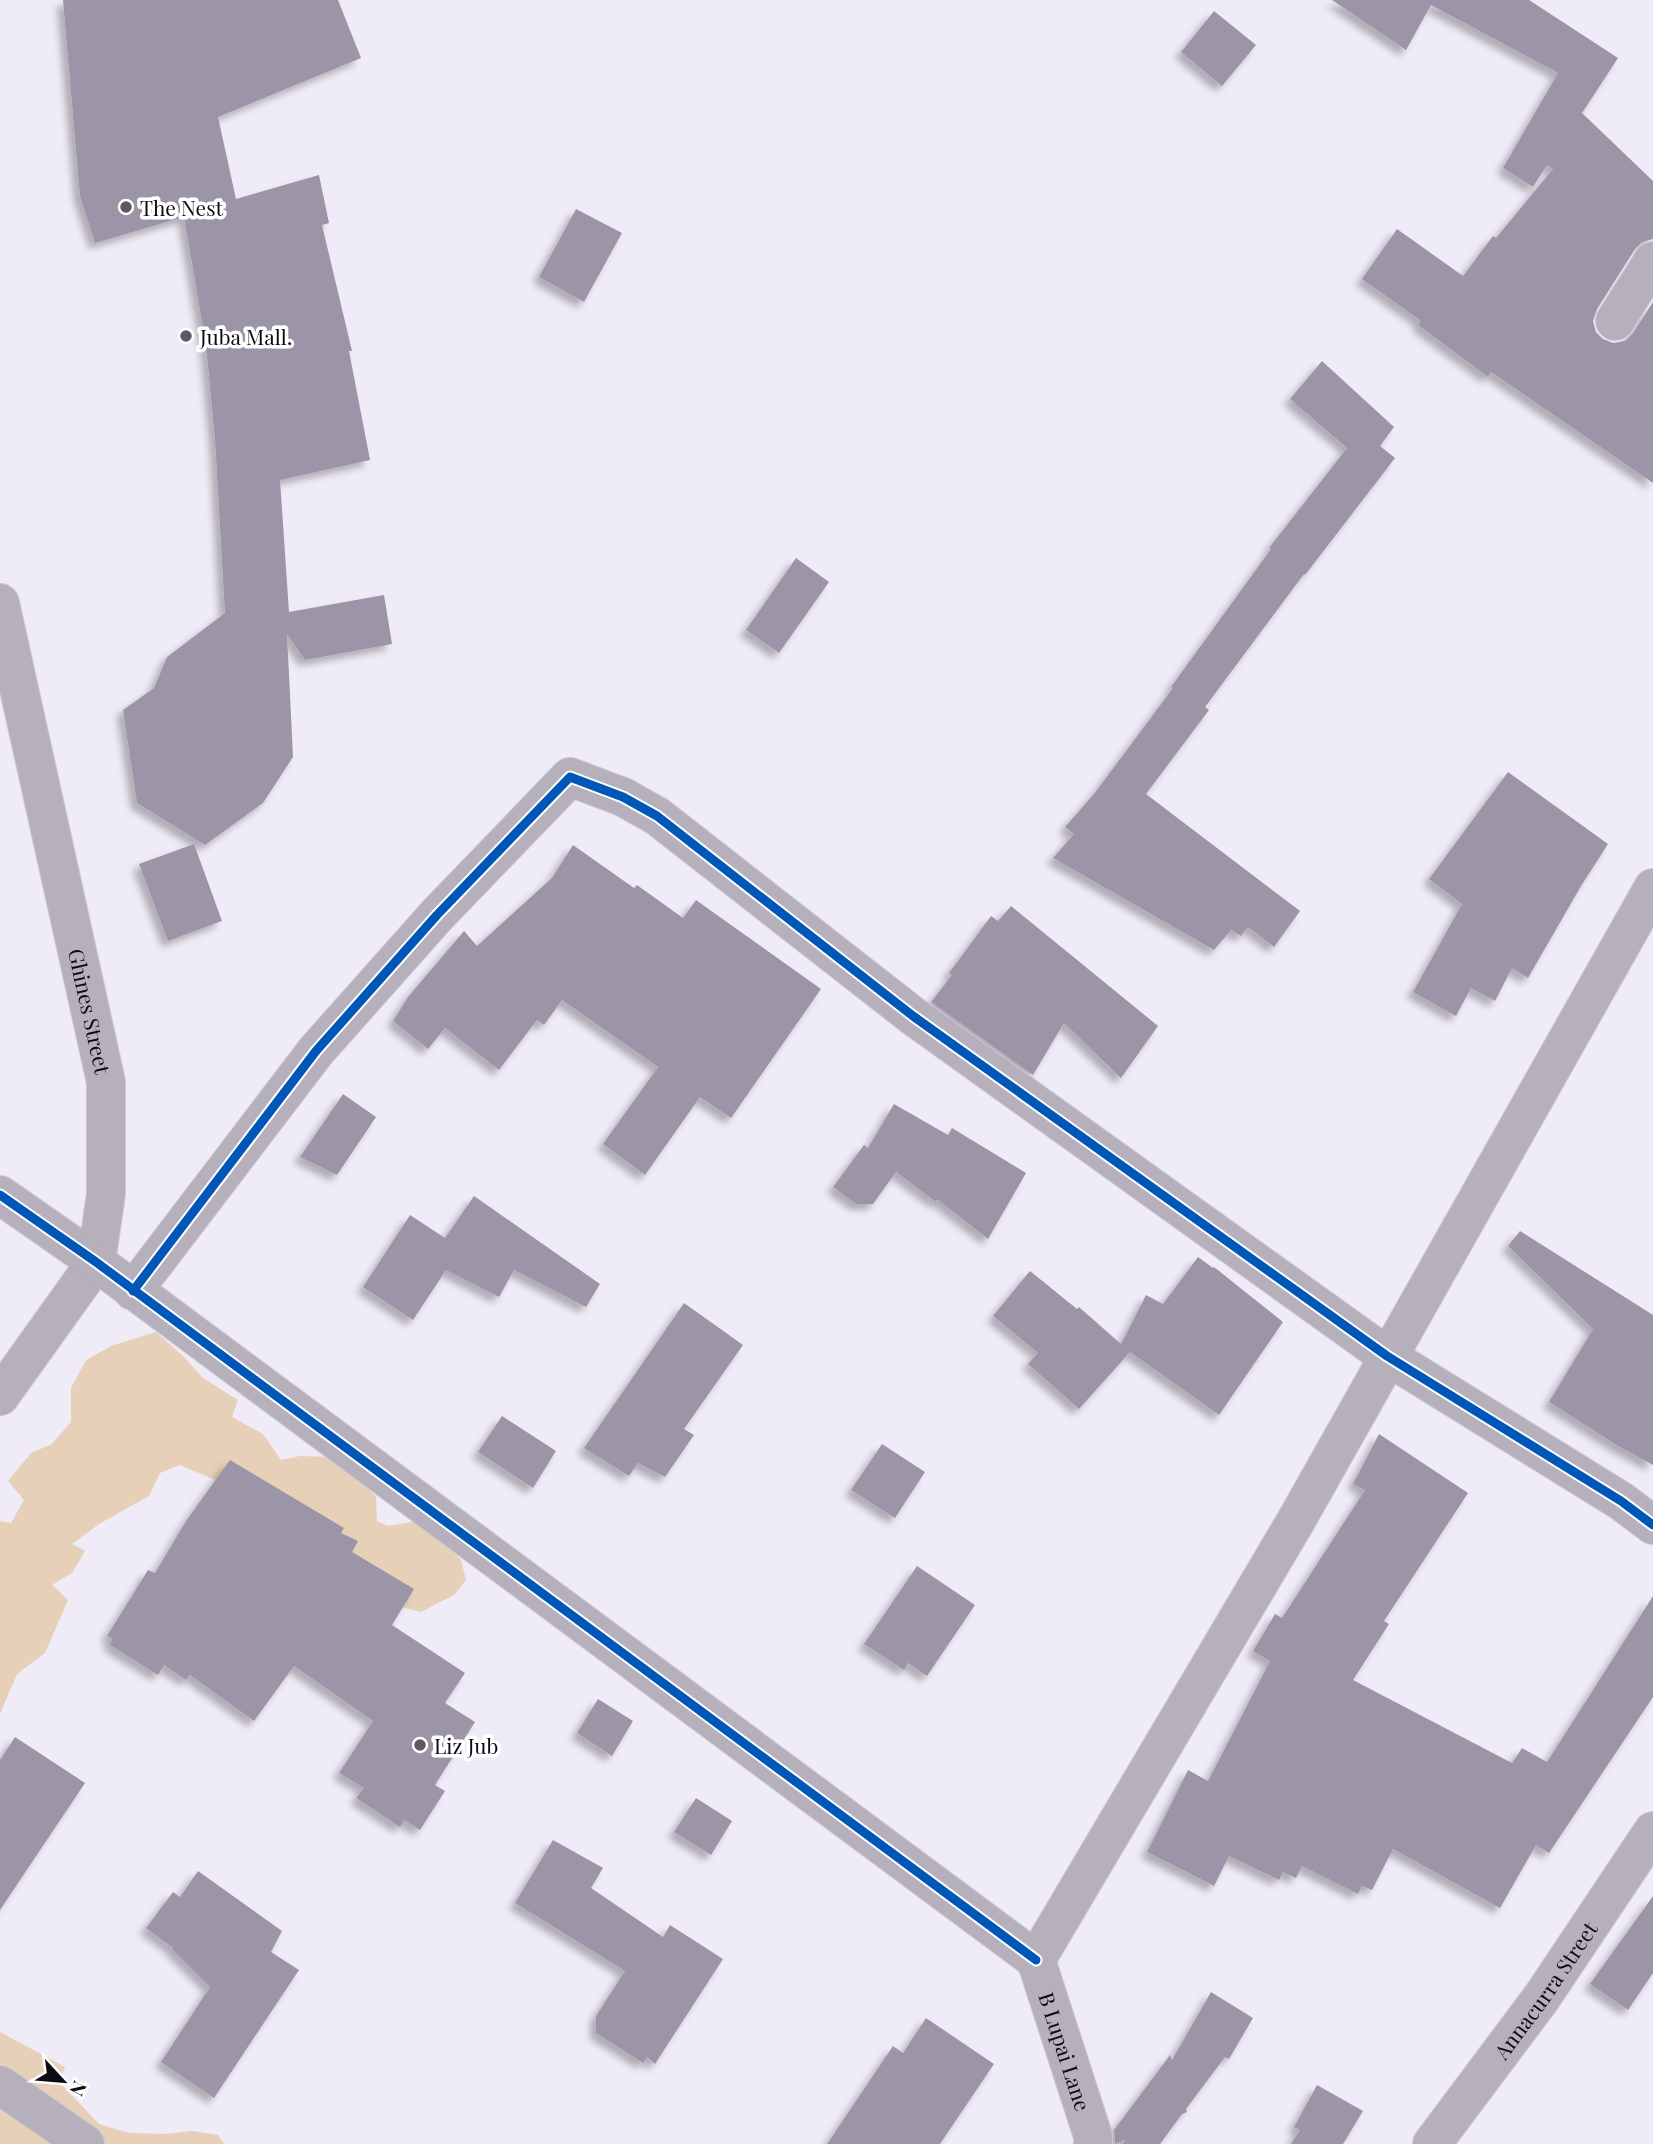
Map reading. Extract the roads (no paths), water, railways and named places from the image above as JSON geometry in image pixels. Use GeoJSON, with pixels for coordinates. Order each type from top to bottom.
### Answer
{"type":"FeatureCollection","features":[{"type":"Feature","properties":{"kind":"street"},"geometry":{"type":"LineString","coordinates":[[1615,321],[1653,261]]}},
{"type":"Feature","properties":{"kind":"street","name":"Ghines Street"},"geometry":{"type":"LineString","coordinates":[[0,603],[106,1082],[106,1194],[96,1262],[0,1396]]}},
{"type":"Feature","properties":{"kind":"street"},"geometry":{"type":"LineString","coordinates":[[133,1291],[316,1051],[437,915],[570,777],[623,797],[657,816],[914,1016],[1387,1356],[1621,1501],[1653,1525]]}},
{"type":"Feature","properties":{"kind":"street"},"geometry":{"type":"LineString","coordinates":[[0,1195],[96,1262],[1036,1960],[1297,1519],[1653,888]]}},
{"type":"Feature","properties":{"kind":"street","name":"Annacurra Street"},"geometry":{"type":"LineString","coordinates":[[1432,2144],[1542,1997],[1653,1831]]}},
{"type":"Feature","properties":{"kind":"street","name":"B Lupai Lane"},"geometry":{"type":"LineString","coordinates":[[1036,1960],[1093,2136],[1093,2144]]}},
{"type":"Feature","properties":{"kind":"street"},"geometry":{"type":"LineString","coordinates":[[0,2085],[85,2144]]}},
{"type":"Feature","properties":{"kind":"place","name":"The Nest"},"geometry":{"type":"Point","coordinates":[126,207]}},
{"type":"Feature","properties":{"kind":"place","name":"Juba Mall."},"geometry":{"type":"Point","coordinates":[186,336]}},
{"type":"Feature","properties":{"kind":"place","name":"Liz Jub"},"geometry":{"type":"Point","coordinates":[420,1745]}}]}
